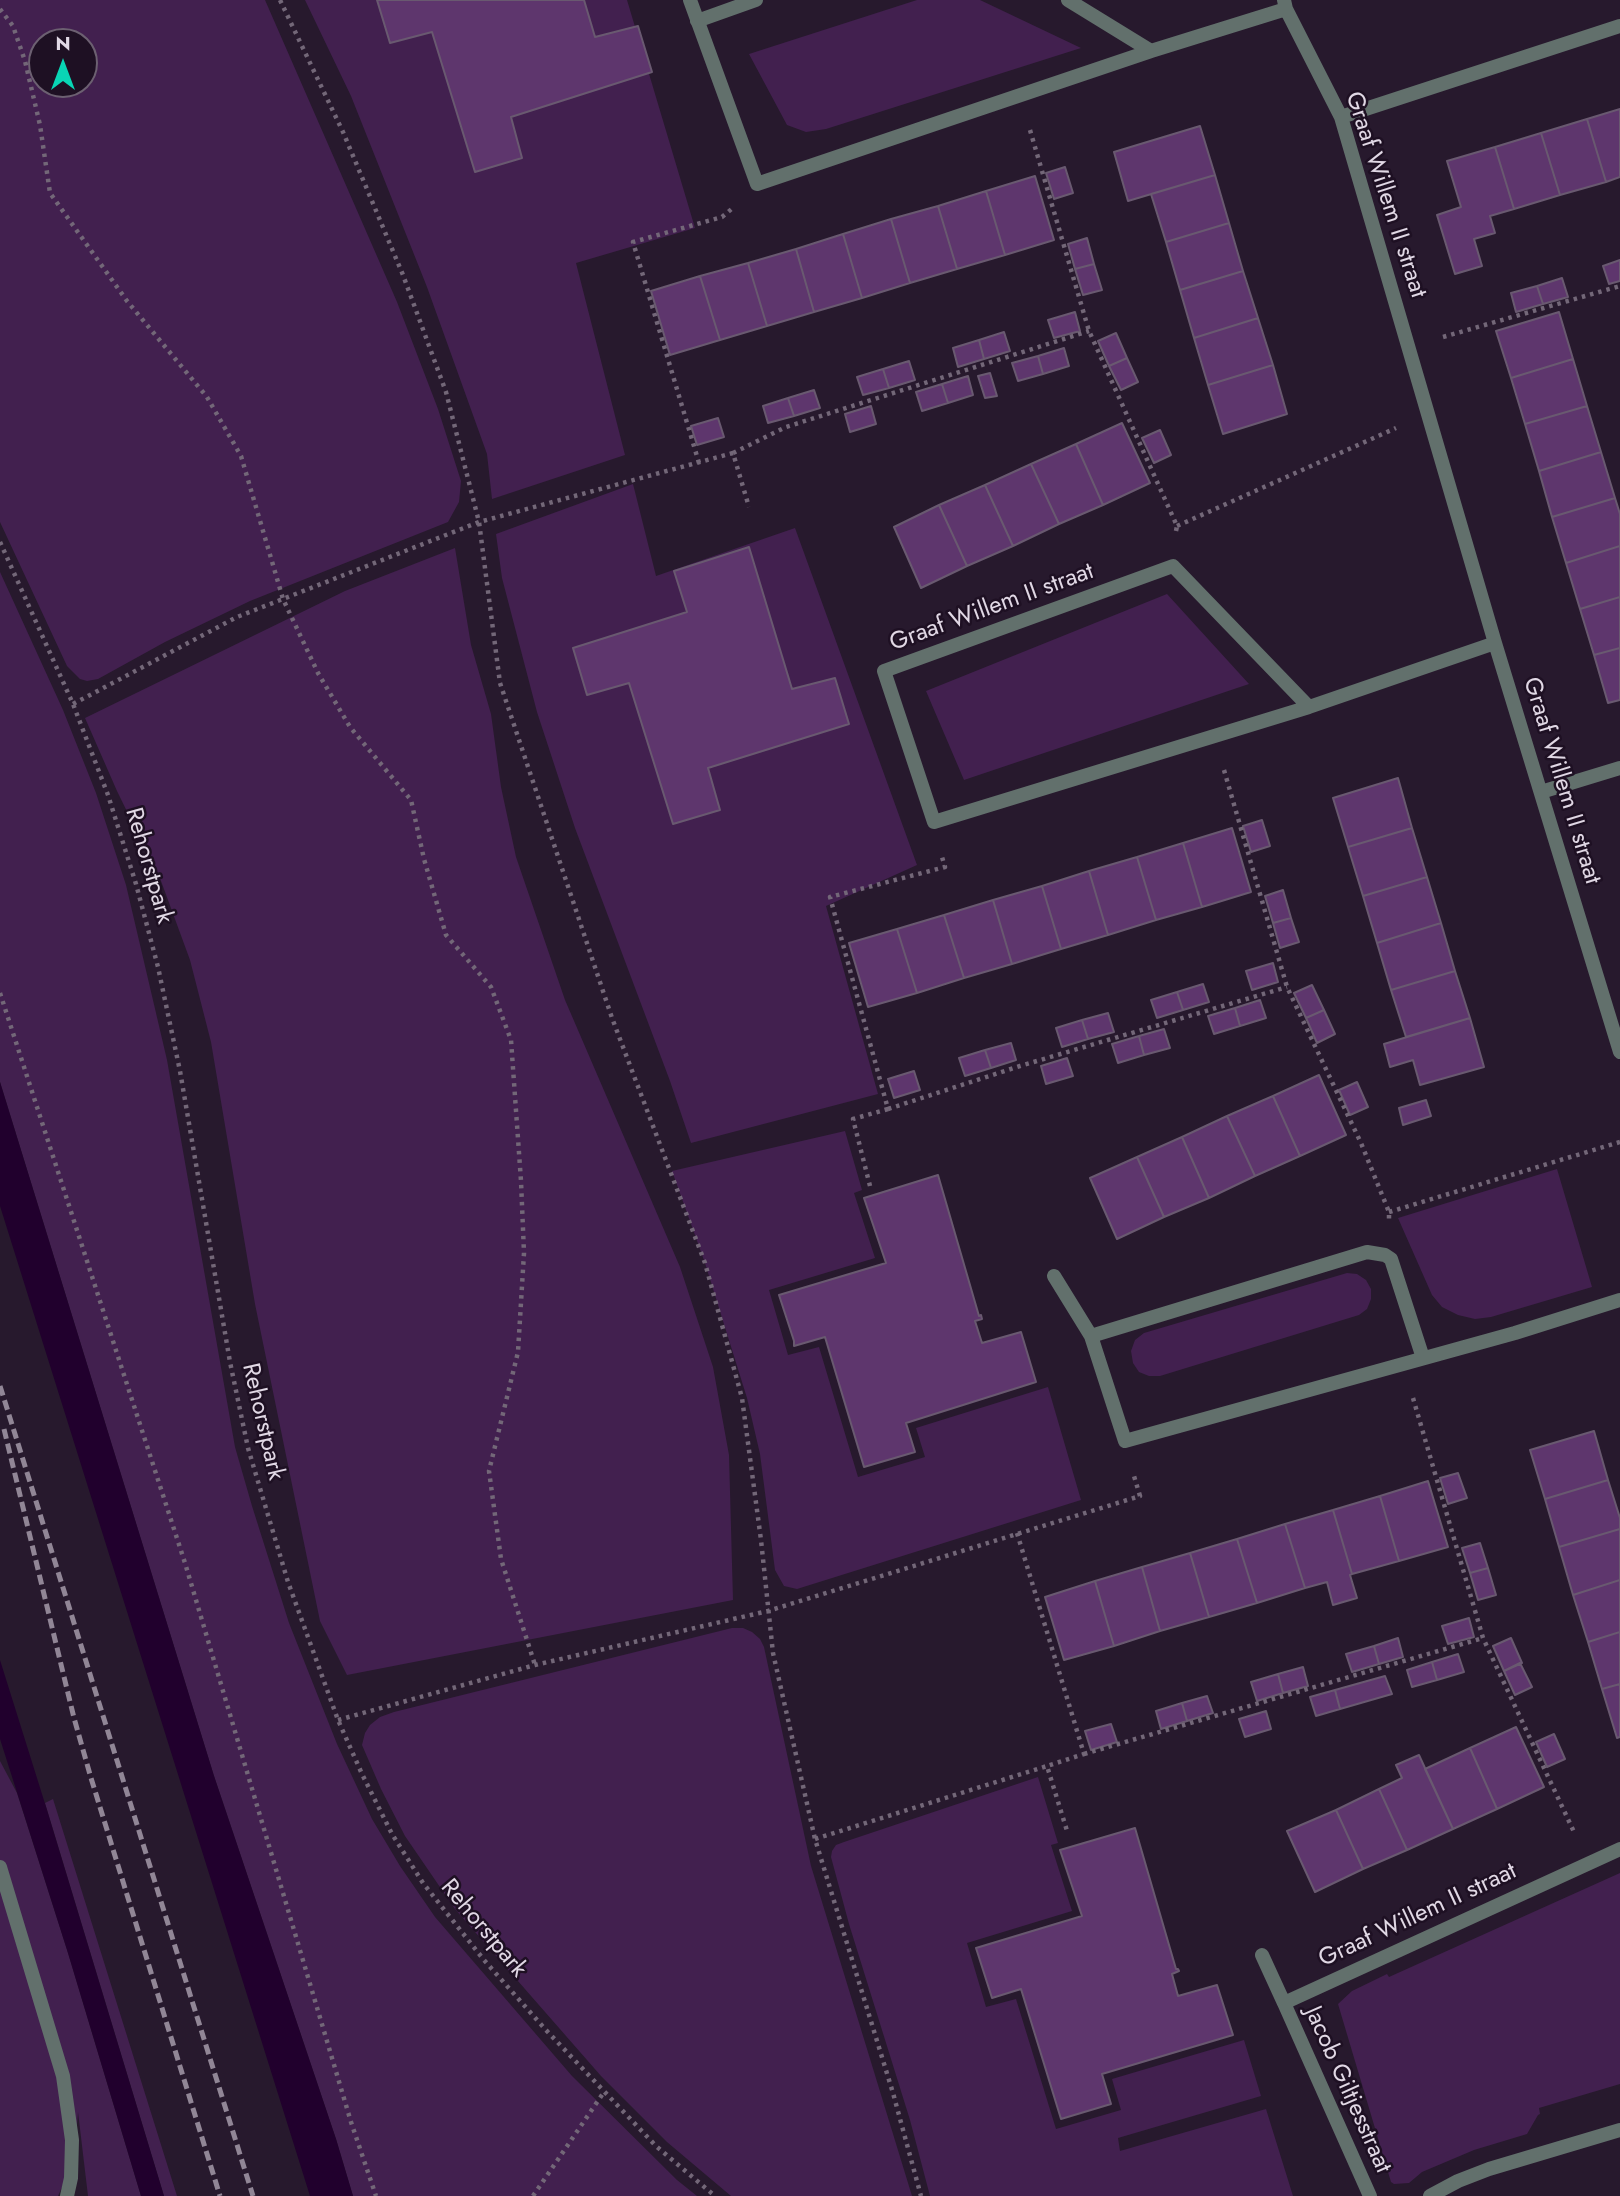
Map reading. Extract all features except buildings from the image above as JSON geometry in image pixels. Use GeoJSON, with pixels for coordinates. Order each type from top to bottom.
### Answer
{"type":"FeatureCollection","features":[{"type":"Feature","properties":{"kind":"street"},"geometry":{"type":"LineString","coordinates":[[690,0],[757,184]]}},
{"type":"Feature","properties":{"kind":"street"},"geometry":{"type":"LineString","coordinates":[[697,21],[756,0]]}},
{"type":"Feature","properties":{"kind":"street"},"geometry":{"type":"LineString","coordinates":[[1068,0],[1151,51]]}},
{"type":"Feature","properties":{"kind":"street","name":"Graaf Willem II straat"},"geometry":{"type":"LineString","coordinates":[[757,184],[1285,5],[1341,117],[1495,643],[1620,1052]]}},
{"type":"Feature","properties":{"kind":"street"},"geometry":{"type":"LineString","coordinates":[[1341,117],[1620,26]]}},
{"type":"Feature","properties":{"kind":"street"},"geometry":{"type":"LineString","coordinates":[[1173,566],[1309,707]]}},
{"type":"Feature","properties":{"kind":"street","name":"Graaf Willem II straat"},"geometry":{"type":"LineString","coordinates":[[934,822],[884,671],[1173,566]]}},
{"type":"Feature","properties":{"kind":"street"},"geometry":{"type":"LineString","coordinates":[[934,822],[1309,707],[1495,643]]}},
{"type":"Feature","properties":{"kind":"street"},"geometry":{"type":"LineString","coordinates":[[1541,792],[1620,768]]}},
{"type":"Feature","properties":{"kind":"street"},"geometry":{"type":"LineString","coordinates":[[1091,1336],[1367,1252],[1385,1255],[1391,1259],[1423,1358]]}},
{"type":"Feature","properties":{"kind":"street"},"geometry":{"type":"LineString","coordinates":[[1054,1276],[1091,1336],[1125,1441],[1515,1333],[1620,1300]]}},
{"type":"Feature","properties":{"kind":"street","name":"Graaf Willem II straat"},"geometry":{"type":"LineString","coordinates":[[1284,2003],[1620,1849]]}},
{"type":"Feature","properties":{"kind":"street"},"geometry":{"type":"LineString","coordinates":[[0,1867],[63,2076],[72,2140],[71,2178],[67,2196]]}},
{"type":"Feature","properties":{"kind":"street"},"geometry":{"type":"LineString","coordinates":[[1262,1955],[1284,2003]]}},
{"type":"Feature","properties":{"kind":"street","name":"Jacob Giltjesstraat"},"geometry":{"type":"LineString","coordinates":[[1284,2003],[1370,2196]]}},
{"type":"Feature","properties":{"kind":"street"},"geometry":{"type":"LineString","coordinates":[[1430,2196],[1489,2169],[1620,2130]]}},
{"type":"Feature","properties":{"kind":"path"},"geometry":{"type":"LineString","coordinates":[[280,0],[343,132],[403,275],[446,392],[479,522],[500,683],[612,1017],[705,1263],[742,1398],[773,1653],[816,1839],[893,2092],[921,2196]]}},
{"type":"Feature","properties":{"kind":"path"},"geometry":{"type":"LineString","coordinates":[[0,9],[13,26],[25,61],[40,125],[50,193],[127,301],[208,397],[241,456],[284,599],[318,673],[350,727],[411,800],[424,859],[446,934],[491,987],[511,1040],[524,1253],[518,1352],[489,1471],[501,1559],[535,1665]]}},
{"type":"Feature","properties":{"kind":"path"},"geometry":{"type":"LineString","coordinates":[[1020,95],[1089,331],[1177,526],[1173,566]]}},
{"type":"Feature","properties":{"kind":"path"},"geometry":{"type":"LineString","coordinates":[[699,463],[633,242],[722,217],[757,184]]}},
{"type":"Feature","properties":{"kind":"path"},"geometry":{"type":"LineString","coordinates":[[1408,347],[1620,286]]}},
{"type":"Feature","properties":{"kind":"path"},"geometry":{"type":"LineString","coordinates":[[73,704],[237,617],[479,522],[733,453],[786,427],[1089,331]]}},
{"type":"Feature","properties":{"kind":"path"},"geometry":{"type":"LineString","coordinates":[[1177,526],[1428,414]]}},
{"type":"Feature","properties":{"kind":"path"},"geometry":{"type":"LineString","coordinates":[[733,453],[749,507]]}},
{"type":"Feature","properties":{"kind":"path","name":"Rehorstpark"},"geometry":{"type":"LineString","coordinates":[[0,542],[73,704],[108,794],[136,884],[158,967],[180,1071],[230,1362],[248,1448],[288,1582],[338,1720],[392,1834],[422,1883],[484,1960],[604,2092],[656,2146],[715,2196]]}},
{"type":"Feature","properties":{"kind":"path"},"geometry":{"type":"LineString","coordinates":[[1214,736],[1287,987],[1361,1143],[1390,1212],[1385,1255]]}},
{"type":"Feature","properties":{"kind":"path"},"geometry":{"type":"LineString","coordinates":[[888,1110],[830,897],[945,867],[934,822]]}},
{"type":"Feature","properties":{"kind":"path"},"geometry":{"type":"LineString","coordinates":[[870,1186],[853,1119],[1020,1066],[1287,987]]}},
{"type":"Feature","properties":{"kind":"path"},"geometry":{"type":"LineString","coordinates":[[0,993],[185,1563],[347,2109],[376,2196]]}},
{"type":"Feature","properties":{"kind":"path"},"geometry":{"type":"LineString","coordinates":[[1390,1212],[1620,1142]]}},
{"type":"Feature","properties":{"kind":"path"},"geometry":{"type":"LineString","coordinates":[[1403,1364],[1483,1638],[1588,1863]]}},
{"type":"Feature","properties":{"kind":"path"},"geometry":{"type":"LineString","coordinates":[[338,1720],[535,1665],[768,1611],[1140,1496],[1125,1441]]}},
{"type":"Feature","properties":{"kind":"path"},"geometry":{"type":"LineString","coordinates":[[1017,1533],[1084,1754]]}},
{"type":"Feature","properties":{"kind":"path"},"geometry":{"type":"LineString","coordinates":[[816,1839],[1084,1754],[1483,1638]]}},
{"type":"Feature","properties":{"kind":"path"},"geometry":{"type":"LineString","coordinates":[[1047,1766],[1068,1834]]}},
{"type":"Feature","properties":{"kind":"path"},"geometry":{"type":"LineString","coordinates":[[533,2196],[604,2092]]}},
{"type":"Feature","properties":{"kind":"shaded area"},"geometry":{"type":"Polygon","coordinates":[[[0,0],[265,0],[397,302],[438,409],[461,481],[459,502],[448,522],[250,601],[165,642],[98,679],[80,679],[67,666],[0,522],[0,0]]]}},
{"type":"Feature","properties":{"kind":"shaded area"},"geometry":{"type":"Polygon","coordinates":[[[305,0],[627,0],[695,228],[576,263],[625,455],[492,499],[487,454],[427,287],[351,96],[305,0]]]}},
{"type":"Feature","properties":{"kind":"shaded area"},"geometry":{"type":"Polygon","coordinates":[[[917,0],[980,0],[1081,48],[826,129],[806,132],[787,125],[749,54],[917,0]]]}},
{"type":"Feature","properties":{"kind":"shaded area"},"geometry":{"type":"Polygon","coordinates":[[[633,484],[656,576],[795,528],[917,865],[826,906],[878,1094],[691,1143],[575,828],[537,712],[502,578],[496,534],[633,484]]]}},
{"type":"Feature","properties":{"kind":"shaded area"},"geometry":{"type":"Polygon","coordinates":[[[455,548],[471,645],[491,714],[501,787],[516,857],[565,1000],[680,1267],[713,1367],[729,1455],[733,1600],[347,1675],[320,1621],[255,1304],[211,1042],[190,960],[161,881],[85,718],[345,591],[455,548]]]}},
{"type":"Feature","properties":{"kind":"shaded area"},"geometry":{"type":"Polygon","coordinates":[[[0,572],[63,710],[96,793],[126,885],[167,1060],[235,1447],[289,1623],[337,1744],[372,1819],[435,1917],[572,2076],[677,2180],[697,2196],[353,2196],[214,1776],[0,1082],[0,572]]]}},
{"type":"Feature","properties":{"kind":"shaded area"},"geometry":{"type":"Polygon","coordinates":[[[1167,594],[1249,684],[964,780],[926,691],[1167,594]]]}},
{"type":"Feature","properties":{"kind":"shaded area"},"geometry":{"type":"Polygon","coordinates":[[[0,1082],[214,1776],[353,2196],[310,2196],[0,1206],[0,1082]]]}},
{"type":"Feature","properties":{"kind":"shaded area"},"geometry":{"type":"Polygon","coordinates":[[[845,1131],[862,1190],[854,1193],[875,1258],[769,1290],[788,1355],[819,1347],[858,1477],[925,1457],[916,1428],[1048,1387],[1081,1500],[797,1589],[784,1586],[775,1570],[760,1454],[747,1398],[705,1263],[672,1171],[845,1131]]]}},
{"type":"Feature","properties":{"kind":"shaded area"},"geometry":{"type":"Polygon","coordinates":[[[1557,1169],[1592,1287],[1491,1317],[1475,1319],[1442,1307],[1432,1295],[1398,1218],[1557,1169]]]}},
{"type":"Feature","properties":{"kind":"shaded area"},"geometry":{"type":"Polygon","coordinates":[[[1347,1273],[1357,1274],[1366,1280],[1371,1289],[1367,1309],[1359,1315],[1160,1376],[1139,1372],[1133,1363],[1131,1351],[1135,1340],[1144,1333],[1347,1273]]]}},
{"type":"Feature","properties":{"kind":"shaded area"},"geometry":{"type":"Polygon","coordinates":[[[732,1628],[743,1628],[752,1632],[764,1647],[811,1866],[912,2196],[731,2196],[667,2142],[601,2076],[455,1909],[405,1836],[362,1745],[370,1725],[380,1717],[394,1712],[732,1628]]]}},
{"type":"Feature","properties":{"kind":"shaded area"},"geometry":{"type":"Polygon","coordinates":[[[0,1660],[164,2196],[141,2196],[0,1739],[0,1660]]]}},
{"type":"Feature","properties":{"kind":"shaded area"},"geometry":{"type":"Polygon","coordinates":[[[0,1761],[17,1793],[141,2196],[88,2196],[78,2112],[74,2161],[58,2196],[0,2196],[0,1761]]]}},
{"type":"Feature","properties":{"kind":"shaded area"},"geometry":{"type":"Polygon","coordinates":[[[1038,1777],[1058,1843],[1051,1845],[1072,1911],[967,1943],[986,2007],[1016,1999],[1056,2129],[1121,2110],[1112,2079],[1244,2040],[1261,2096],[1118,2138],[1120,2151],[1266,2109],[1293,2196],[930,2196],[910,2120],[849,1924],[831,1857],[832,1851],[836,1845],[844,1842],[1038,1777]]]}},
{"type":"Feature","properties":{"kind":"shaded area"},"geometry":{"type":"Polygon","coordinates":[[[53,1799],[177,2196],[164,2196],[45,1803],[53,1799]]]}},
{"type":"Feature","properties":{"kind":"shaded area"},"geometry":{"type":"Polygon","coordinates":[[[1620,1873],[1620,2084],[1539,2108],[1540,2114],[1527,2134],[1474,2150],[1422,2172],[1409,2183],[1391,2182],[1338,2004],[1352,1991],[1387,1974],[1389,1977],[1620,1873]]]}},
{"type":"Feature","properties":{"kind":"railway"},"geometry":{"type":"LineString","coordinates":[[0,1386],[253,2196]]}},
{"type":"Feature","properties":{"kind":"railway"},"geometry":{"type":"LineString","coordinates":[[4,1429],[74,1718],[220,2196]]}}]}
